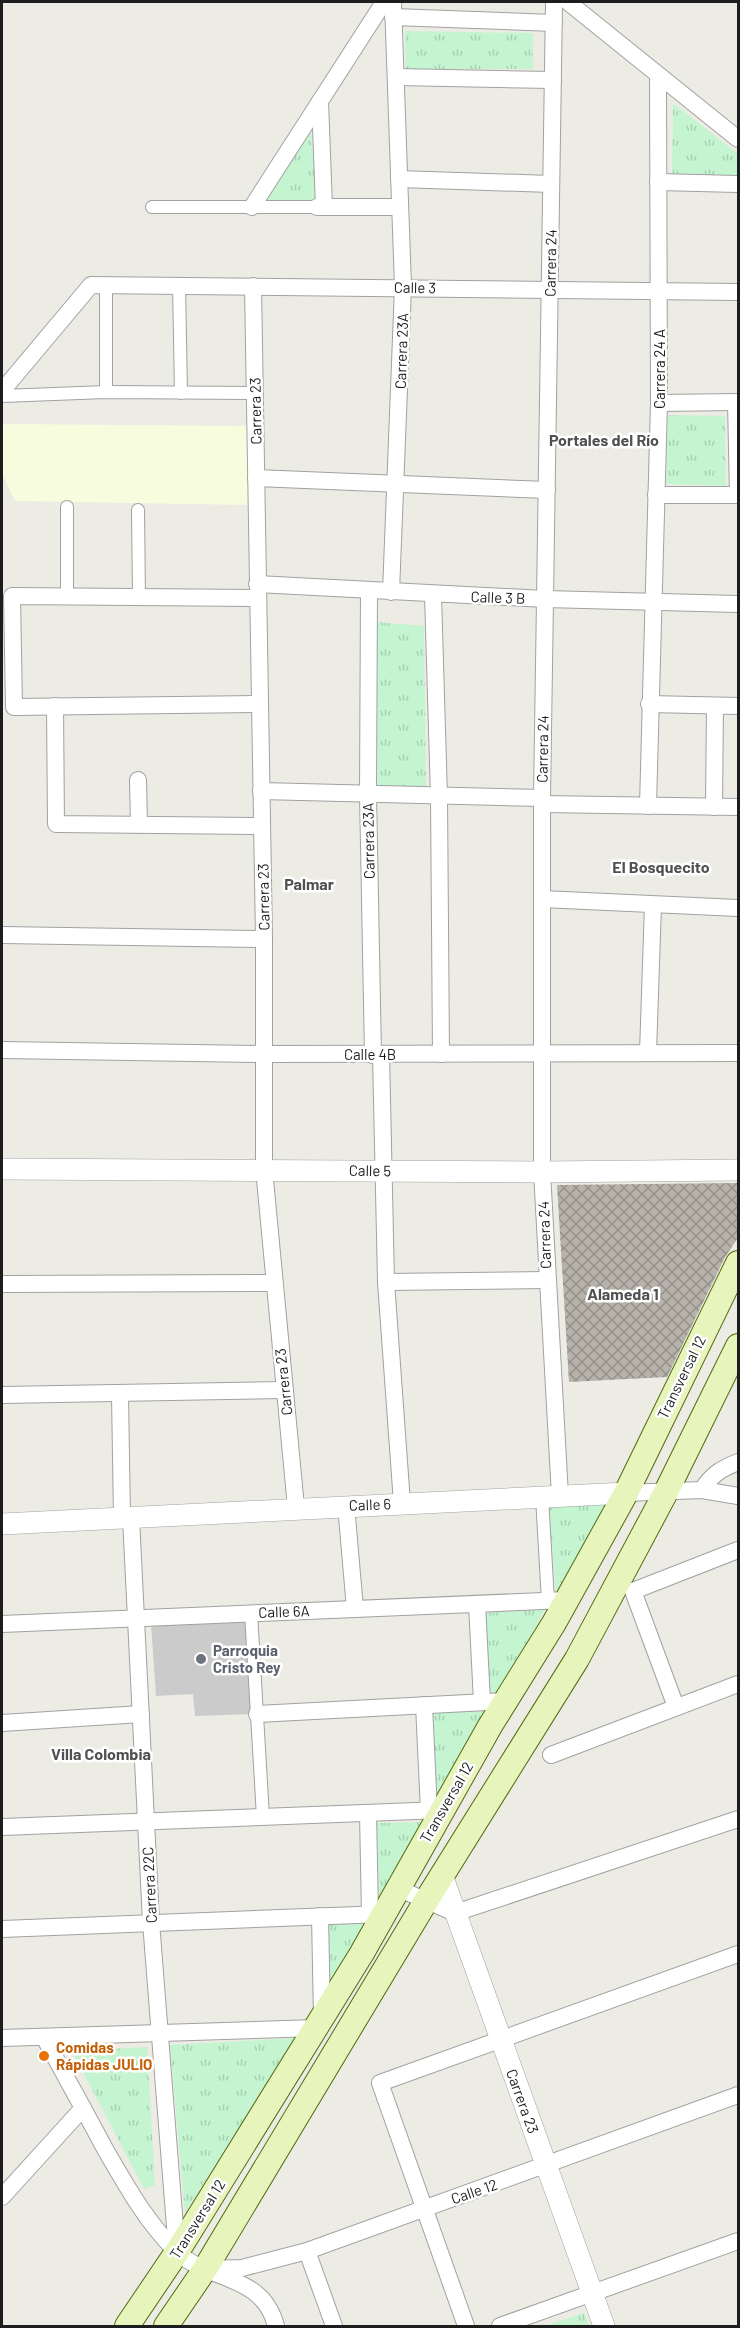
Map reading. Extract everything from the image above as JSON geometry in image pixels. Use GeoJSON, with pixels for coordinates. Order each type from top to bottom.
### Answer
{"type":"FeatureCollection","features":[{"type":"Feature","properties":{"kind":"main road","name":"Transversal 12"},"geometry":{"type":"LineString","coordinates":[[127,2326],[177,2252],[319,2023],[376,1915],[397,1888],[494,1701],[626,1494],[738,1263]]}},
{"type":"Feature","properties":{"kind":"main road"},"geometry":{"type":"LineString","coordinates":[[166,2326],[205,2270],[426,1901],[577,1659],[666,1492],[737,1350]]}},
{"type":"Feature","properties":{"kind":"street"},"geometry":{"type":"LineString","coordinates":[[252,207],[384,2]]}},
{"type":"Feature","properties":{"kind":"street","name":"Carrera 24"},"geometry":{"type":"LineString","coordinates":[[551,1496],[542,1172],[542,801],[554,2]]}},
{"type":"Feature","properties":{"kind":"street"},"geometry":{"type":"LineString","coordinates":[[568,2],[738,139]]}},
{"type":"Feature","properties":{"kind":"street"},"geometry":{"type":"LineString","coordinates":[[393,9],[554,23]]}},
{"type":"Feature","properties":{"kind":"street","name":"Carrera 23A"},"geometry":{"type":"LineString","coordinates":[[391,592],[403,287],[393,9]]}},
{"type":"Feature","properties":{"kind":"street","name":"Carrera 24 A"},"geometry":{"type":"LineString","coordinates":[[648,806],[659,403],[658,75]]}},
{"type":"Feature","properties":{"kind":"street"},"geometry":{"type":"LineString","coordinates":[[396,77],[553,80]]}},
{"type":"Feature","properties":{"kind":"street"},"geometry":{"type":"LineString","coordinates":[[320,101],[320,207]]}},
{"type":"Feature","properties":{"kind":"street"},"geometry":{"type":"LineString","coordinates":[[399,179],[551,184]]}},
{"type":"Feature","properties":{"kind":"street"},"geometry":{"type":"LineString","coordinates":[[658,182],[738,184]]}},
{"type":"Feature","properties":{"kind":"street"},"geometry":{"type":"LineString","coordinates":[[152,207],[399,207]]}},
{"type":"Feature","properties":{"kind":"street"},"geometry":{"type":"LineString","coordinates":[[2,391],[99,285]]}},
{"type":"Feature","properties":{"kind":"street"},"geometry":{"type":"LineString","coordinates":[[99,285],[106,392]]}},
{"type":"Feature","properties":{"kind":"street","name":"Calle 3"},"geometry":{"type":"LineString","coordinates":[[99,285],[738,292]]}},
{"type":"Feature","properties":{"kind":"street"},"geometry":{"type":"LineString","coordinates":[[179,285],[181,393]]}},
{"type":"Feature","properties":{"kind":"street","name":"Carrera 23"},"geometry":{"type":"LineString","coordinates":[[254,286],[264,939],[264,1169],[283,1390],[296,1508]]}},
{"type":"Feature","properties":{"kind":"street"},"geometry":{"type":"LineString","coordinates":[[2,396],[106,392],[254,393]]}},
{"type":"Feature","properties":{"kind":"street"},"geometry":{"type":"LineString","coordinates":[[656,495],[738,495],[737,402],[659,403]]}},
{"type":"Feature","properties":{"kind":"street"},"geometry":{"type":"LineString","coordinates":[[256,478],[547,490]]}},
{"type":"Feature","properties":{"kind":"street"},"geometry":{"type":"LineString","coordinates":[[67,507],[67,596]]}},
{"type":"Feature","properties":{"kind":"street"},"geometry":{"type":"LineString","coordinates":[[138,510],[139,597]]}},
{"type":"Feature","properties":{"kind":"street","name":"Calle 3 B"},"geometry":{"type":"LineString","coordinates":[[55,706],[14,706],[12,596],[139,597],[257,591],[369,591],[738,604]]}},
{"type":"Feature","properties":{"kind":"street","name":"Carrera 23A"},"geometry":{"type":"LineString","coordinates":[[369,591],[368,794],[377,1054],[386,1282],[402,1503]]}},
{"type":"Feature","properties":{"kind":"street"},"geometry":{"type":"LineString","coordinates":[[433,594],[439,797],[441,1054]]}},
{"type":"Feature","properties":{"kind":"street"},"geometry":{"type":"LineString","coordinates":[[260,704],[55,706],[56,824],[262,825]]}},
{"type":"Feature","properties":{"kind":"street"},"geometry":{"type":"LineString","coordinates":[[650,704],[738,706]]}},
{"type":"Feature","properties":{"kind":"street"},"geometry":{"type":"LineString","coordinates":[[714,807],[715,706]]}},
{"type":"Feature","properties":{"kind":"street"},"geometry":{"type":"LineString","coordinates":[[138,780],[139,824]]}},
{"type":"Feature","properties":{"kind":"street"},"geometry":{"type":"LineString","coordinates":[[261,791],[648,806],[738,807]]}},
{"type":"Feature","properties":{"kind":"street"},"geometry":{"type":"LineString","coordinates":[[542,899],[738,908]]}},
{"type":"Feature","properties":{"kind":"street"},"geometry":{"type":"LineString","coordinates":[[648,1053],[653,905]]}},
{"type":"Feature","properties":{"kind":"street"},"geometry":{"type":"LineString","coordinates":[[2,935],[264,939]]}},
{"type":"Feature","properties":{"kind":"street","name":"Calle 4B"},"geometry":{"type":"LineString","coordinates":[[2,1050],[264,1054],[738,1053]]}},
{"type":"Feature","properties":{"kind":"street","name":"Calle 5"},"geometry":{"type":"LineString","coordinates":[[2,1169],[542,1172],[738,1170]]}},
{"type":"Feature","properties":{"kind":"street"},"geometry":{"type":"LineString","coordinates":[[386,1282],[546,1280]]}},
{"type":"Feature","properties":{"kind":"street"},"geometry":{"type":"LineString","coordinates":[[2,1284],[274,1282]]}},
{"type":"Feature","properties":{"kind":"street"},"geometry":{"type":"LineString","coordinates":[[2,1395],[120,1395],[283,1390]]}},
{"type":"Feature","properties":{"kind":"street","name":"Carrera 22C"},"geometry":{"type":"LineString","coordinates":[[120,1395],[141,1714],[151,1922],[177,2252]]}},
{"type":"Feature","properties":{"kind":"street"},"geometry":{"type":"LineString","coordinates":[[702,1490],[720,1469],[738,1462]]}},
{"type":"Feature","properties":{"kind":"street","name":"Calle 6"},"geometry":{"type":"LineString","coordinates":[[2,1524],[346,1505],[702,1490],[738,1496]]}},
{"type":"Feature","properties":{"kind":"street"},"geometry":{"type":"LineString","coordinates":[[551,1496],[557,1600]]}},
{"type":"Feature","properties":{"kind":"street"},"geometry":{"type":"LineString","coordinates":[[346,1505],[355,1608]]}},
{"type":"Feature","properties":{"kind":"street"},"geometry":{"type":"LineString","coordinates":[[676,1707],[633,1591],[738,1550]]}},
{"type":"Feature","properties":{"kind":"street","name":"Calle 6A"},"geometry":{"type":"LineString","coordinates":[[2,1624],[557,1600]]}},
{"type":"Feature","properties":{"kind":"street"},"geometry":{"type":"LineString","coordinates":[[257,1714],[494,1701],[477,1604]]}},
{"type":"Feature","properties":{"kind":"street"},"geometry":{"type":"LineString","coordinates":[[251,1613],[263,1817]]}},
{"type":"Feature","properties":{"kind":"street"},"geometry":{"type":"LineString","coordinates":[[551,1755],[738,1684]]}},
{"type":"Feature","properties":{"kind":"street"},"geometry":{"type":"LineString","coordinates":[[2,1827],[436,1811],[424,1705]]}},
{"type":"Feature","properties":{"kind":"street"},"geometry":{"type":"LineString","coordinates":[[2,1723],[141,1714]]}},
{"type":"Feature","properties":{"kind":"street"},"geometry":{"type":"LineString","coordinates":[[2,1929],[376,1915],[368,1813]]}},
{"type":"Feature","properties":{"kind":"street"},"geometry":{"type":"LineString","coordinates":[[397,1888],[455,1913],[738,1819]]}},
{"type":"Feature","properties":{"kind":"street","name":"Carrera 23"},"geometry":{"type":"LineString","coordinates":[[442,1875],[604,2326]]}},
{"type":"Feature","properties":{"kind":"street"},"geometry":{"type":"LineString","coordinates":[[2,2038],[159,2033],[319,2023],[320,1916]]}},
{"type":"Feature","properties":{"kind":"street"},"geometry":{"type":"LineString","coordinates":[[466,2326],[380,2083],[738,1954]]}},
{"type":"Feature","properties":{"kind":"street"},"geometry":{"type":"LineString","coordinates":[[44,2037],[146,2218],[177,2252],[205,2270],[237,2281],[258,2293],[268,2307],[276,2326]]}},
{"type":"Feature","properties":{"kind":"street","name":"Calle 12"},"geometry":{"type":"LineString","coordinates":[[205,2270],[242,2268],[307,2251],[738,2095]]}},
{"type":"Feature","properties":{"kind":"street"},"geometry":{"type":"LineString","coordinates":[[2,2197],[83,2108]]}},
{"type":"Feature","properties":{"kind":"street"},"geometry":{"type":"LineString","coordinates":[[500,2326],[738,2241]]}},
{"type":"Feature","properties":{"kind":"street"},"geometry":{"type":"LineString","coordinates":[[307,2251],[334,2326]]}},
{"type":"Feature","properties":{"kind":"shaded area"},"geometry":{"type":"Polygon","coordinates":[[[2,424],[247,426],[248,505],[15,501],[2,474],[2,424]]]}},
{"type":"Feature","properties":{"kind":"shaded area","name":"Parroquia Cristo Rey"},"geometry":{"type":"Polygon","coordinates":[[[247,1618],[252,1714],[195,1716],[193,1694],[156,1696],[151,1624],[247,1618]]]}},
{"type":"Feature","properties":{"kind":"green space"},"geometry":{"type":"Polygon","coordinates":[[[405,31],[533,33],[533,69],[406,69],[405,31]]]}},
{"type":"Feature","properties":{"kind":"green space"},"geometry":{"type":"Polygon","coordinates":[[[673,103],[738,154],[738,176],[672,176],[673,103]]]}},
{"type":"Feature","properties":{"kind":"green space"},"geometry":{"type":"Polygon","coordinates":[[[311,129],[316,200],[265,203],[311,129]]]}},
{"type":"Feature","properties":{"kind":"green space"},"geometry":{"type":"Polygon","coordinates":[[[668,415],[725,416],[726,486],[666,484],[668,415]]]}},
{"type":"Feature","properties":{"kind":"green space"},"geometry":{"type":"Polygon","coordinates":[[[376,622],[424,626],[426,786],[378,787],[376,622]]]}},
{"type":"Feature","properties":{"kind":"green space"},"geometry":{"type":"Polygon","coordinates":[[[609,1501],[556,1594],[548,1504],[609,1501]]]}},
{"type":"Feature","properties":{"kind":"green space"},"geometry":{"type":"Polygon","coordinates":[[[545,1609],[502,1692],[490,1693],[486,1613],[545,1609]]]}},
{"type":"Feature","properties":{"kind":"green space"},"geometry":{"type":"Polygon","coordinates":[[[491,1709],[435,1803],[432,1712],[491,1709]]]}},
{"type":"Feature","properties":{"kind":"green space"},"geometry":{"type":"Polygon","coordinates":[[[424,1822],[379,1903],[377,1823],[424,1822]]]}},
{"type":"Feature","properties":{"kind":"green space"},"geometry":{"type":"Polygon","coordinates":[[[370,1922],[330,1990],[327,1924],[370,1922]]]}},
{"type":"Feature","properties":{"kind":"green space"},"geometry":{"type":"Polygon","coordinates":[[[295,2038],[185,2213],[170,2045],[295,2038]]]}},
{"type":"Feature","properties":{"kind":"green space"},"geometry":{"type":"Polygon","coordinates":[[[147,2047],[155,2185],[144,2189],[72,2051],[147,2047]]]}},
{"type":"Feature","properties":{"kind":"green space"},"geometry":{"type":"Polygon","coordinates":[[[584,2313],[589,2326],[545,2326],[584,2313]]]}},
{"type":"Feature","properties":{"kind":"building"},"geometry":{"type":"Polygon","coordinates":[[[738,1183],[738,1238],[725,1257],[667,1377],[569,1382],[557,1185],[738,1183]]]}},
{"type":"Feature","properties":{"kind":"place","name":"Parroquia Cristo Rey"},"geometry":{"type":"Point","coordinates":[201,1659]}},
{"type":"Feature","properties":{"kind":"place","name":"Comidas Rápidas JULIO"},"geometry":{"type":"Point","coordinates":[44,2056]}},
{"type":"Feature","properties":{"kind":"district","name":"Portales del Río"},"geometry":{"type":"Point","coordinates":[604,439]}},
{"type":"Feature","properties":{"kind":"district","name":"El Bosquecito"},"geometry":{"type":"Point","coordinates":[661,866]}},
{"type":"Feature","properties":{"kind":"district","name":"Palmar"},"geometry":{"type":"Point","coordinates":[309,883]}},
{"type":"Feature","properties":{"kind":"district","name":"Alameda 1"},"geometry":{"type":"Point","coordinates":[623,1293]}},
{"type":"Feature","properties":{"kind":"district","name":"Villa Colombia"},"geometry":{"type":"Point","coordinates":[101,1753]}}]}
